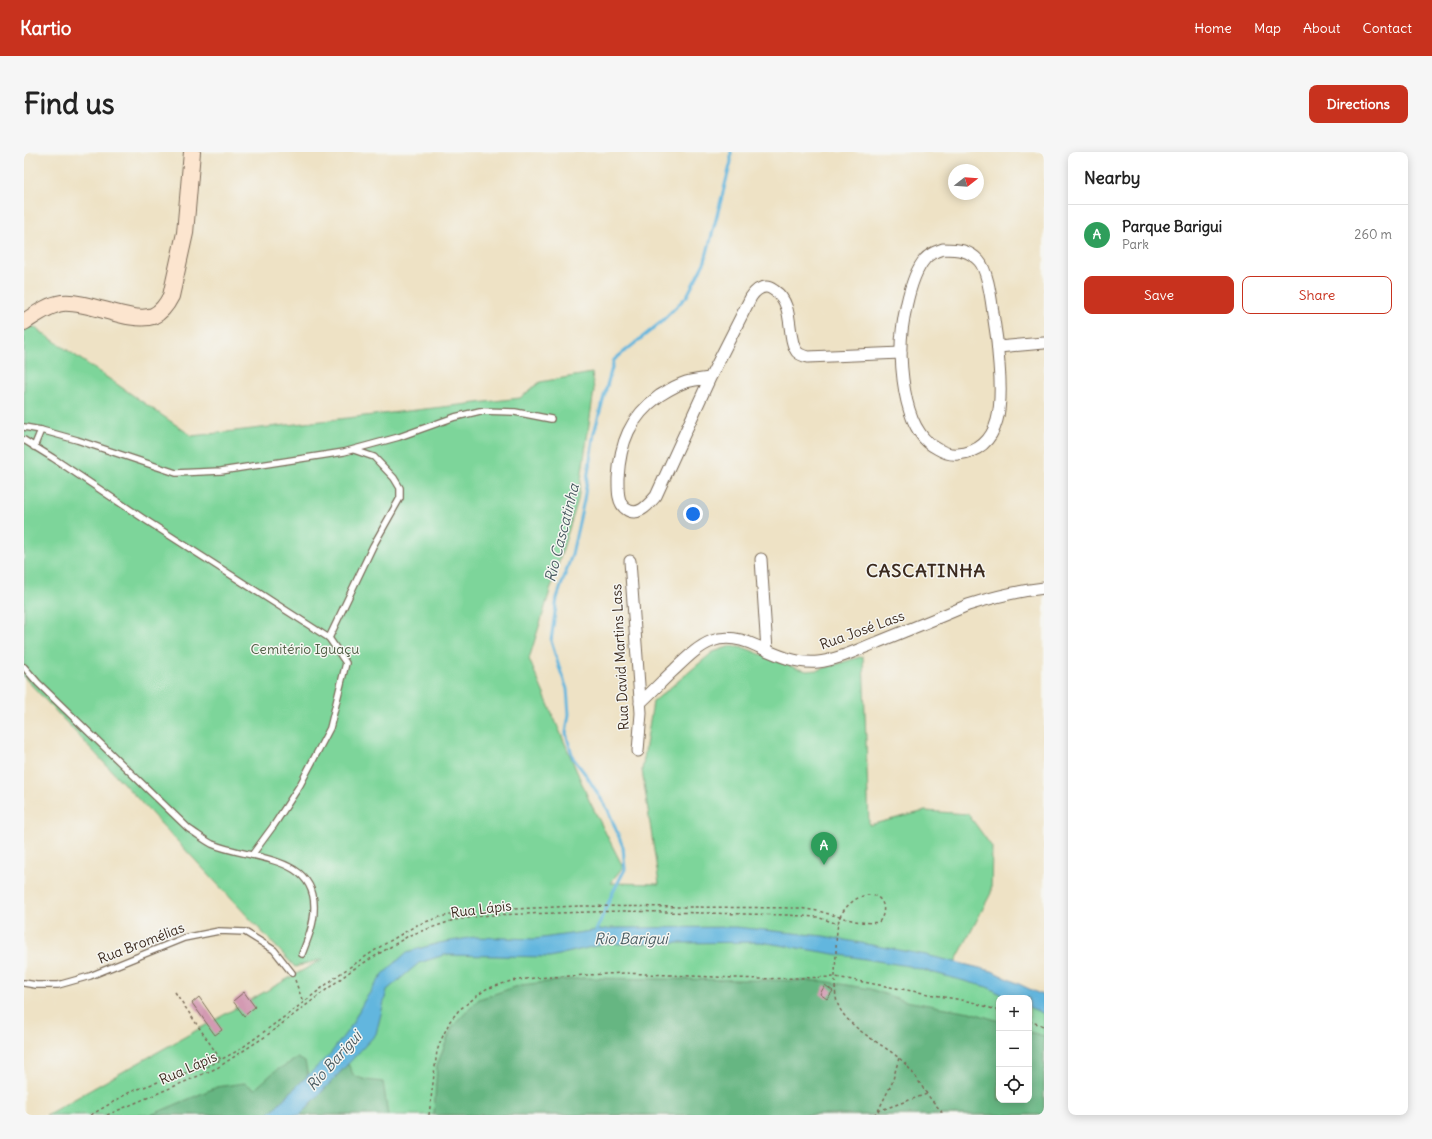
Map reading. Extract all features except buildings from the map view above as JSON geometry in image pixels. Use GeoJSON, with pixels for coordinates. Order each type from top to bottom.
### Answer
{"type":"FeatureCollection","features":[{"type":"Feature","properties":{"kind":"main road"},"geometry":{"type":"LineString","coordinates":[[24,322],[50,307],[61,303],[74,303],[140,317],[152,316],[160,312],[167,304],[171,296],[185,233],[192,152]]}},
{"type":"Feature","properties":{"kind":"street"},"geometry":{"type":"LineString","coordinates":[[943,249],[960,249],[971,253],[980,262],[985,274],[989,292],[998,347],[1001,392],[1000,407],[996,423],[990,437],[981,446],[971,452],[957,455],[943,452],[929,444],[920,434],[913,420],[907,399],[901,353],[903,330],[912,286],[918,269],[925,258],[933,252],[943,249]]}},
{"type":"Feature","properties":{"kind":"street"},"geometry":{"type":"LineString","coordinates":[[710,378],[685,382],[670,388],[640,412],[631,425],[624,443],[619,467],[618,487],[620,500],[626,509],[632,512],[641,511],[650,504],[656,496],[710,378],[756,290],[763,287],[769,287],[777,292],[787,311],[796,351],[802,355],[901,353]]}},
{"type":"Feature","properties":{"kind":"street"},"geometry":{"type":"LineString","coordinates":[[998,347],[1044,343]]}},
{"type":"Feature","properties":{"kind":"street"},"geometry":{"type":"LineString","coordinates":[[761,559],[767,650]]}},
{"type":"Feature","properties":{"kind":"street","name":"Rua David Martins Lass"},"geometry":{"type":"LineString","coordinates":[[630,561],[641,723],[638,751]]}},
{"type":"Feature","properties":{"kind":"street","name":"Rua José Lass"},"geometry":{"type":"LineString","coordinates":[[640,703],[692,653],[713,640],[738,638],[795,661],[819,662],[861,649],[968,605],[1006,594],[1044,588]]}},
{"type":"Feature","properties":{"kind":"lane"},"geometry":{"type":"LineString","coordinates":[[24,427],[41,430],[140,460],[176,473],[221,471],[354,450],[399,437],[455,417],[480,411],[515,412],[551,419]]}},
{"type":"Feature","properties":{"kind":"lane"},"geometry":{"type":"LineString","coordinates":[[34,447],[41,430]]}},
{"type":"Feature","properties":{"kind":"lane"},"geometry":{"type":"LineString","coordinates":[[24,440],[329,638],[346,663],[330,728],[300,785],[252,855]]}},
{"type":"Feature","properties":{"kind":"lane"},"geometry":{"type":"LineString","coordinates":[[329,638],[374,546],[400,498],[400,488],[394,478],[374,457],[354,450]]}},
{"type":"Feature","properties":{"kind":"lane"},"geometry":{"type":"LineString","coordinates":[[24,667],[38,683],[189,829],[212,844],[252,855],[296,870],[305,878],[314,895],[314,911],[302,954]]}},
{"type":"Feature","properties":{"kind":"lane","name":"Rua Bromélias"},"geometry":{"type":"LineString","coordinates":[[24,983],[58,986],[90,976],[184,938],[219,931],[245,932],[274,950],[292,973]]}},
{"type":"Feature","properties":{"kind":"path"},"geometry":{"type":"LineString","coordinates":[[91,1115],[130,1092],[209,1066],[239,1050],[341,973],[383,945],[417,925],[440,917],[470,911],[600,905],[800,908],[825,912],[840,918],[872,923],[879,922],[884,916],[884,909],[879,898],[871,894],[860,897],[847,906],[840,918],[838,924],[836,956],[837,1000],[841,1012],[862,1033],[899,1058],[915,1074],[927,1094],[944,1115]]}},
{"type":"Feature","properties":{"kind":"path","name":"Rua Lápis"},"geometry":{"type":"LineString","coordinates":[[107,1115],[217,1068],[266,1036],[352,970],[410,935],[454,920],[490,915],[623,911],[787,915],[817,917],[838,924]]}},
{"type":"Feature","properties":{"kind":"path"},"geometry":{"type":"LineString","coordinates":[[292,973],[303,1002]]}},
{"type":"Feature","properties":{"kind":"path"},"geometry":{"type":"LineString","coordinates":[[429,1115],[437,1051],[450,1021],[459,1010],[486,989],[511,981],[534,978],[624,973],[759,979],[836,977],[972,1002],[996,1010]]}},
{"type":"Feature","properties":{"kind":"path"},"geometry":{"type":"LineString","coordinates":[[175,992],[221,1060]]}},
{"type":"Feature","properties":{"kind":"path"},"geometry":{"type":"LineString","coordinates":[[1032,1022],[1044,1026]]}},
{"type":"Feature","properties":{"kind":"path"},"geometry":{"type":"LineString","coordinates":[[874,1115],[878,1111],[892,1083],[899,1058]]}},
{"type":"Feature","properties":{"kind":"path"},"geometry":{"type":"LineString","coordinates":[[878,1111],[927,1094]]}},
{"type":"Feature","properties":{"kind":"green space","name":"Cemitério Iguaçu"},"geometry":{"type":"Polygon","coordinates":[[[31,325],[192,436],[520,398],[540,382],[592,373],[594,390],[578,500],[529,659],[589,800],[623,867],[610,883],[659,884],[642,770],[653,702],[713,652],[731,646],[745,648],[795,668],[807,671],[818,670],[863,656],[869,825],[925,811],[968,814],[992,847],[991,893],[951,970],[1026,995],[996,995],[996,1103],[1032,1103],[1032,997],[1044,1001],[1044,1115],[46,1115],[323,959],[295,967],[24,677],[24,329],[31,325]]]}},
{"type":"Feature","properties":{"kind":"green space"},"geometry":{"type":"Polygon","coordinates":[[[583,978],[823,981],[870,989],[905,1001],[970,1012],[996,1020],[996,1103],[1032,1103],[1032,1033],[1044,1036],[1044,1115],[434,1115],[437,1065],[452,1027],[479,999],[521,985],[583,978]]]}},
{"type":"Feature","properties":{"kind":"green space"},"geometry":{"type":"Polygon","coordinates":[[[298,1058],[305,1062],[308,1075],[267,1115],[151,1115],[217,1087],[244,1083],[255,1089],[275,1071],[298,1058]]]}},
{"type":"Feature","properties":{"kind":"green space"},"geometry":{"type":"Polygon","coordinates":[[[348,1064],[354,1076],[366,1080],[383,1082],[388,1115],[300,1115],[348,1064]]]}},
{"type":"Feature","properties":{"kind":"water","name":"Rio Barigui"},"geometry":{"type":"Polygon","coordinates":[[[735,927],[823,936],[926,955],[992,971],[1044,996],[1044,1014],[1032,1008],[1032,995],[1003,995],[987,987],[908,966],[761,942],[604,944],[550,957],[444,955],[419,963],[387,990],[376,1034],[300,1115],[267,1115],[331,1053],[351,1026],[364,1001],[383,974],[407,952],[439,943],[475,937],[535,939],[612,928],[735,927]]]}},
{"type":"Feature","properties":{"kind":"waterway","name":"Rio Cascatinha"},"geometry":{"type":"LineString","coordinates":[[595,933],[625,869],[623,847],[608,810],[586,775],[573,758],[566,733],[569,714],[567,689],[551,641],[557,598],[572,554],[584,500],[594,433],[614,360],[660,323],[687,296],[705,261],[731,162],[731,152]]}},
{"type":"Feature","properties":{"kind":"place","name":"Parque Barigui"},"geometry":{"type":"Point","coordinates":[824,865]}},
{"type":"Feature","properties":{"kind":"district","name":"CASCATINHA"},"geometry":{"type":"Point","coordinates":[926,571]}}]}
